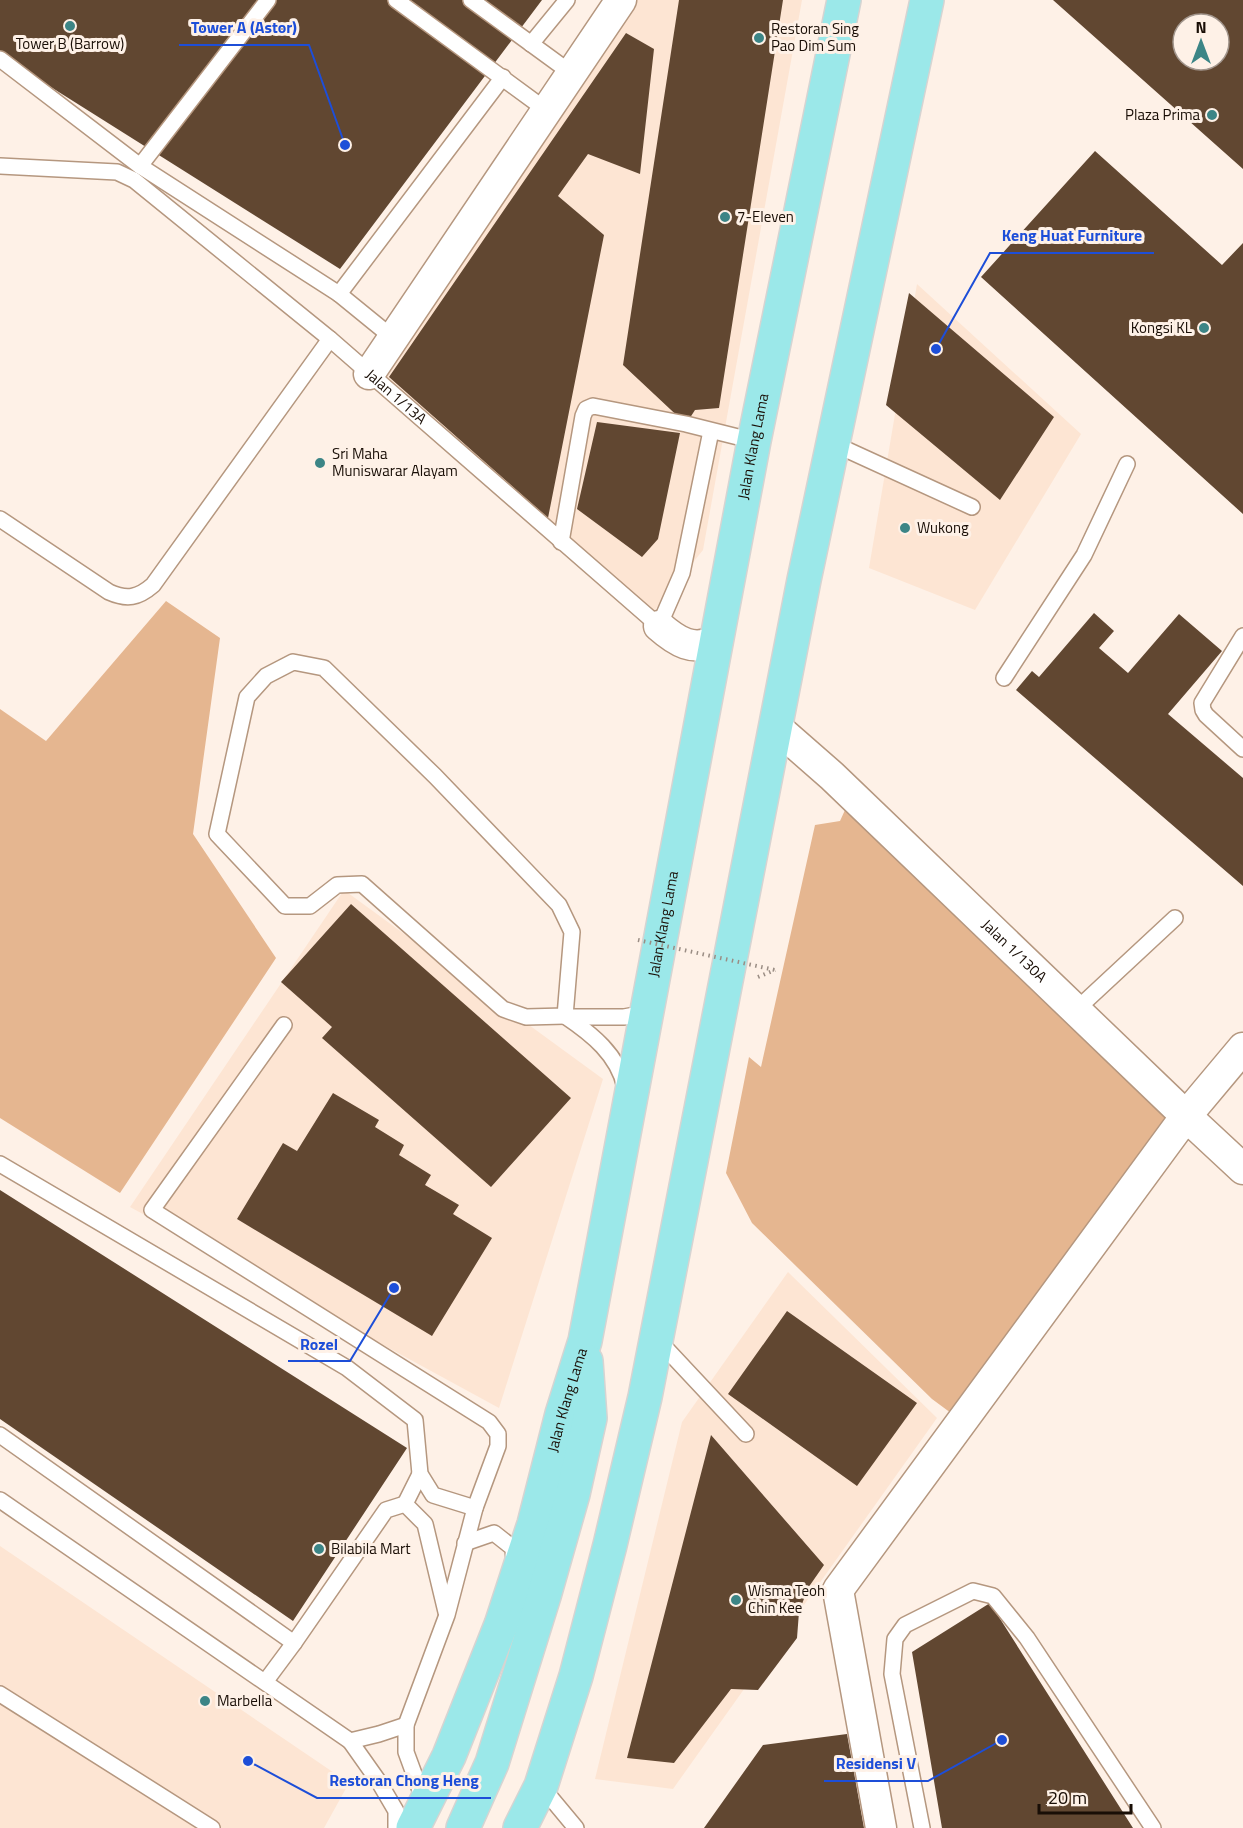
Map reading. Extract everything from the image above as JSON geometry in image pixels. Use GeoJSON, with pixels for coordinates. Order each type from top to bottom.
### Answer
{"type":"FeatureCollection","features":[{"type":"Feature","properties":{"kind":"main road","name":"Jalan Klang Lama"},"geometry":{"type":"LineString","coordinates":[[419,1817],[449,1756],[501,1625],[534,1524],[562,1414],[585,1341],[754,441],[844,0]]}},
{"type":"Feature","properties":{"kind":"main road"},"geometry":{"type":"LineString","coordinates":[[520,1828],[542,1786],[576,1676],[608,1556],[657,1340],[832,443],[927,0]]}},
{"type":"Feature","properties":{"kind":"main road"},"geometry":{"type":"LineString","coordinates":[[463,1828],[492,1763],[573,1494],[590,1418],[585,1341]]}},
{"type":"Feature","properties":{"kind":"street","name":"Jalan 1/13A"},"geometry":{"type":"LineString","coordinates":[[369,374],[617,3]]}},
{"type":"Feature","properties":{"kind":"street","name":"Jalan 1/13A"},"geometry":{"type":"LineString","coordinates":[[659,626],[677,640],[689,645],[700,646],[716,640]]}},
{"type":"Feature","properties":{"kind":"street","name":"Jalan 1/130A"},"geometry":{"type":"LineString","coordinates":[[776,727],[832,776],[1243,1169]]}},
{"type":"Feature","properties":{"kind":"street"},"geometry":{"type":"LineString","coordinates":[[881,1828],[838,1590],[1186,1116],[1243,1048]]}},
{"type":"Feature","properties":{"kind":"lane"},"geometry":{"type":"LineString","coordinates":[[140,166],[268,0]]}},
{"type":"Feature","properties":{"kind":"lane"},"geometry":{"type":"LineString","coordinates":[[396,0],[546,110]]}},
{"type":"Feature","properties":{"kind":"lane"},"geometry":{"type":"LineString","coordinates":[[471,0],[571,74]]}},
{"type":"Feature","properties":{"kind":"lane"},"geometry":{"type":"LineString","coordinates":[[531,44],[567,0]]}},
{"type":"Feature","properties":{"kind":"lane"},"geometry":{"type":"LineString","coordinates":[[0,59],[140,166],[339,294],[393,338]]}},
{"type":"Feature","properties":{"kind":"lane"},"geometry":{"type":"LineString","coordinates":[[339,294],[502,77]]}},
{"type":"Feature","properties":{"kind":"lane"},"geometry":{"type":"LineString","coordinates":[[0,166],[117,172],[129,176],[330,339],[369,374]]}},
{"type":"Feature","properties":{"kind":"lane"},"geometry":{"type":"LineString","coordinates":[[0,519],[109,592],[120,597],[133,598],[144,593],[153,585],[330,339]]}},
{"type":"Feature","properties":{"kind":"lane","name":"Jalan 1/13A"},"geometry":{"type":"LineString","coordinates":[[369,374],[659,626]]}},
{"type":"Feature","properties":{"kind":"lane"},"geometry":{"type":"LineString","coordinates":[[561,542],[586,409],[601,406],[754,441]]}},
{"type":"Feature","properties":{"kind":"lane"},"geometry":{"type":"LineString","coordinates":[[659,626],[682,573],[711,431]]}},
{"type":"Feature","properties":{"kind":"lane"},"geometry":{"type":"LineString","coordinates":[[832,443],[972,507]]}},
{"type":"Feature","properties":{"kind":"lane"},"geometry":{"type":"LineString","coordinates":[[1004,678],[1084,555],[1127,464]]}},
{"type":"Feature","properties":{"kind":"lane"},"geometry":{"type":"LineString","coordinates":[[1243,636],[1202,703],[1206,715],[1243,749]]}},
{"type":"Feature","properties":{"kind":"lane"},"geometry":{"type":"LineString","coordinates":[[566,1016],[572,932],[559,905],[435,776],[324,668],[293,662],[266,676],[247,697],[217,834],[285,906],[310,906],[337,885],[362,884],[503,1009],[526,1017],[602,1018],[635,1015],[646,1013],[648,1002]]}},
{"type":"Feature","properties":{"kind":"lane"},"geometry":{"type":"LineString","coordinates":[[1076,1010],[1175,918]]}},
{"type":"Feature","properties":{"kind":"lane"},"geometry":{"type":"LineString","coordinates":[[566,1016],[602,1044],[622,1072],[629,1104]]}},
{"type":"Feature","properties":{"kind":"lane"},"geometry":{"type":"LineString","coordinates":[[284,1025],[152,1210],[489,1422],[498,1434],[498,1446],[465,1543],[447,1615],[406,1725],[406,1752],[419,1817]]}},
{"type":"Feature","properties":{"kind":"lane"},"geometry":{"type":"LineString","coordinates":[[0,1164],[346,1368],[415,1420],[420,1474],[434,1495],[476,1508]]}},
{"type":"Feature","properties":{"kind":"lane"},"geometry":{"type":"LineString","coordinates":[[657,1340],[746,1434]]}},
{"type":"Feature","properties":{"kind":"lane"},"geometry":{"type":"LineString","coordinates":[[0,1435],[294,1643]]}},
{"type":"Feature","properties":{"kind":"lane"},"geometry":{"type":"LineString","coordinates":[[265,1682],[386,1510],[405,1504],[420,1474]]}},
{"type":"Feature","properties":{"kind":"lane"},"geometry":{"type":"LineString","coordinates":[[0,1500],[350,1741],[396,1811],[396,1828]]}},
{"type":"Feature","properties":{"kind":"lane"},"geometry":{"type":"LineString","coordinates":[[405,1504],[425,1524],[447,1615]]}},
{"type":"Feature","properties":{"kind":"lane"},"geometry":{"type":"LineString","coordinates":[[465,1543],[494,1533],[513,1548],[516,1580]]}},
{"type":"Feature","properties":{"kind":"lane"},"geometry":{"type":"LineString","coordinates":[[921,1828],[892,1674],[895,1639],[905,1625],[973,1591],[993,1596],[1027,1638],[1153,1828]]}},
{"type":"Feature","properties":{"kind":"lane"},"geometry":{"type":"LineString","coordinates":[[0,1694],[212,1828]]}},
{"type":"Feature","properties":{"kind":"lane"},"geometry":{"type":"LineString","coordinates":[[350,1741],[406,1725]]}},
{"type":"Feature","properties":{"kind":"lane"},"geometry":{"type":"LineString","coordinates":[[542,1786],[576,1828]]}},
{"type":"Feature","properties":{"kind":"path"},"geometry":{"type":"LineString","coordinates":[[638,940],[775,970]]}},
{"type":"Feature","properties":{"kind":"shaded area"},"geometry":{"type":"Polygon","coordinates":[[[636,0],[802,0],[703,550],[654,611],[381,374],[636,0]]]}},
{"type":"Feature","properties":{"kind":"shaded area"},"geometry":{"type":"Polygon","coordinates":[[[917,284],[1081,434],[975,610],[869,568],[917,284]]]}},
{"type":"Feature","properties":{"kind":"shaded area"},"geometry":{"type":"Polygon","coordinates":[[[166,601],[220,638],[193,834],[276,958],[120,1193],[0,1118],[0,709],[46,741],[166,601]]]}},
{"type":"Feature","properties":{"kind":"shaded area"},"geometry":{"type":"Polygon","coordinates":[[[845,810],[1170,1112],[955,1416],[932,1399],[752,1223],[726,1173],[749,1057],[761,1067],[815,825],[840,821],[845,810]]]}},
{"type":"Feature","properties":{"kind":"shaded area"},"geometry":{"type":"Polygon","coordinates":[[[344,890],[603,1079],[499,1408],[130,1207],[344,890]]]}},
{"type":"Feature","properties":{"kind":"shaded area"},"geometry":{"type":"Polygon","coordinates":[[[788,1272],[937,1418],[673,1789],[595,1779],[682,1422],[788,1272]]]}},
{"type":"Feature","properties":{"kind":"shaded area"},"geometry":{"type":"Polygon","coordinates":[[[0,1546],[349,1783],[324,1828],[0,1828],[0,1546]]]}},
{"type":"Feature","properties":{"kind":"building"},"geometry":{"type":"Polygon","coordinates":[[[0,0],[542,0],[340,269],[46,84],[0,52],[0,0]]]}},
{"type":"Feature","properties":{"kind":"building"},"geometry":{"type":"Polygon","coordinates":[[[679,0],[783,0],[719,408],[695,410],[686,424],[623,365],[679,0]]]}},
{"type":"Feature","properties":{"kind":"building","name":"Plaza Prima"},"geometry":{"type":"Polygon","coordinates":[[[1053,0],[1243,0],[1243,169],[1053,0]]]}},
{"type":"Feature","properties":{"kind":"building"},"geometry":{"type":"Polygon","coordinates":[[[626,33],[654,49],[640,174],[588,154],[558,196],[604,235],[548,518],[389,377],[626,33]]]}},
{"type":"Feature","properties":{"kind":"building"},"geometry":{"type":"Polygon","coordinates":[[[1095,151],[1222,265],[1243,243],[1243,514],[981,277],[1095,151]]]}},
{"type":"Feature","properties":{"kind":"building"},"geometry":{"type":"Polygon","coordinates":[[[909,293],[1054,417],[1000,500],[886,405],[909,293]]]}},
{"type":"Feature","properties":{"kind":"building"},"geometry":{"type":"Polygon","coordinates":[[[597,422],[680,433],[658,539],[642,557],[577,509],[597,422]]]}},
{"type":"Feature","properties":{"kind":"building"},"geometry":{"type":"Polygon","coordinates":[[[1094,613],[1114,631],[1099,648],[1128,673],[1179,614],[1222,651],[1168,714],[1243,778],[1243,886],[1016,690],[1032,671],[1039,677],[1094,613]]]}},
{"type":"Feature","properties":{"kind":"building"},"geometry":{"type":"Polygon","coordinates":[[[351,904],[571,1098],[491,1187],[322,1038],[332,1027],[281,982],[351,904]]]}},
{"type":"Feature","properties":{"kind":"building"},"geometry":{"type":"Polygon","coordinates":[[[333,1093],[379,1120],[375,1127],[404,1145],[399,1155],[431,1175],[425,1185],[459,1205],[453,1214],[492,1238],[432,1336],[237,1219],[283,1143],[297,1151],[333,1093]]]}},
{"type":"Feature","properties":{"kind":"building"},"geometry":{"type":"Polygon","coordinates":[[[0,1190],[407,1448],[293,1621],[0,1419],[0,1190]]]}},
{"type":"Feature","properties":{"kind":"building"},"geometry":{"type":"Polygon","coordinates":[[[787,1311],[917,1403],[857,1486],[728,1394],[787,1311]]]}},
{"type":"Feature","properties":{"kind":"building","name":"Wisma Teoh Chin Kee"},"geometry":{"type":"Polygon","coordinates":[[[711,1435],[824,1565],[808,1588],[799,1612],[797,1638],[758,1690],[731,1689],[674,1763],[627,1758],[711,1435]]]}},
{"type":"Feature","properties":{"kind":"building"},"geometry":{"type":"Polygon","coordinates":[[[990,1603],[1133,1828],[942,1828],[912,1652],[990,1603]]]}},
{"type":"Feature","properties":{"kind":"building"},"geometry":{"type":"Polygon","coordinates":[[[847,1734],[864,1828],[704,1828],[763,1745],[847,1734]]]}},
{"type":"Feature","properties":{"kind":"place","name":"Tower B (Barrow)"},"geometry":{"type":"Point","coordinates":[70,26]}},
{"type":"Feature","properties":{"kind":"place","name":"Restoran Sing Pao Dim Sum"},"geometry":{"type":"Point","coordinates":[759,38]}},
{"type":"Feature","properties":{"kind":"place","name":"Plaza Prima"},"geometry":{"type":"Point","coordinates":[1212,115]}},
{"type":"Feature","properties":{"kind":"place","name":"Tower A (Astor)"},"geometry":{"type":"Point","coordinates":[345,145]}},
{"type":"Feature","properties":{"kind":"place","name":"7-Eleven"},"geometry":{"type":"Point","coordinates":[725,217]}},
{"type":"Feature","properties":{"kind":"place","name":"Kongsi KL"},"geometry":{"type":"Point","coordinates":[1204,328]}},
{"type":"Feature","properties":{"kind":"place","name":"Keng Huat Furniture"},"geometry":{"type":"Point","coordinates":[936,349]}},
{"type":"Feature","properties":{"kind":"place","name":"Sri Maha Muniswarar Alayam"},"geometry":{"type":"Point","coordinates":[320,463]}},
{"type":"Feature","properties":{"kind":"place","name":"Wukong"},"geometry":{"type":"Point","coordinates":[905,528]}},
{"type":"Feature","properties":{"kind":"place","name":"Rozel"},"geometry":{"type":"Point","coordinates":[394,1288]}},
{"type":"Feature","properties":{"kind":"place","name":"Bilabila Mart"},"geometry":{"type":"Point","coordinates":[319,1549]}},
{"type":"Feature","properties":{"kind":"place","name":"Wisma Teoh Chin Kee"},"geometry":{"type":"Point","coordinates":[736,1600]}},
{"type":"Feature","properties":{"kind":"place","name":"Marbella"},"geometry":{"type":"Point","coordinates":[205,1701]}},
{"type":"Feature","properties":{"kind":"place","name":"Residensi V"},"geometry":{"type":"Point","coordinates":[1002,1740]}},
{"type":"Feature","properties":{"kind":"place","name":"Restoran Chong Heng"},"geometry":{"type":"Point","coordinates":[248,1761]}}]}
